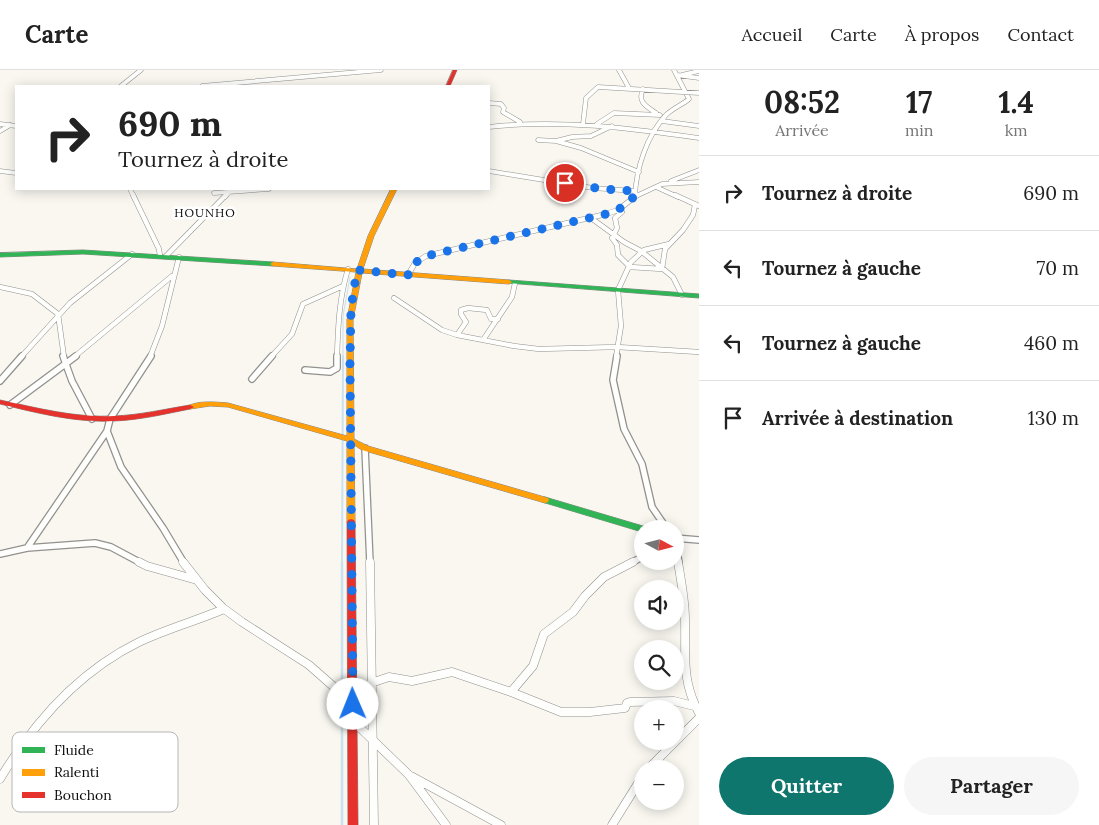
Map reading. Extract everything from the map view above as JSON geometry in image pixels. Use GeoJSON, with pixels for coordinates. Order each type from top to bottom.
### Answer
{"type":"FeatureCollection","features":[{"type":"Feature","properties":{"kind":"street"},"geometry":{"type":"LineString","coordinates":[[122,85],[141,70]]}},
{"type":"Feature","properties":{"kind":"street"},"geometry":{"type":"LineString","coordinates":[[215,85],[382,70]]}},
{"type":"Feature","properties":{"kind":"street"},"geometry":{"type":"LineString","coordinates":[[448,85],[455,70]]}},
{"type":"Feature","properties":{"kind":"street"},"geometry":{"type":"LineString","coordinates":[[619,70],[629,88]]}},
{"type":"Feature","properties":{"kind":"street"},"geometry":{"type":"LineString","coordinates":[[408,275],[415,263],[426,256],[618,210],[635,193],[639,172],[662,121],[675,107],[688,101],[688,97],[674,70]]}},
{"type":"Feature","properties":{"kind":"street"},"geometry":{"type":"LineString","coordinates":[[682,75],[699,71]]}},
{"type":"Feature","properties":{"kind":"street"},"geometry":{"type":"LineString","coordinates":[[677,75],[699,78]]}},
{"type":"Feature","properties":{"kind":"street"},"geometry":{"type":"LineString","coordinates":[[583,124],[584,101],[593,90],[603,87],[699,93]]}},
{"type":"Feature","properties":{"kind":"street"},"geometry":{"type":"LineString","coordinates":[[643,89],[640,98],[642,103],[646,108],[660,115]]}},
{"type":"Feature","properties":{"kind":"street"},"geometry":{"type":"LineString","coordinates":[[490,103],[501,104],[504,108],[503,112],[520,122]]}},
{"type":"Feature","properties":{"kind":"street"},"geometry":{"type":"LineString","coordinates":[[597,124],[614,113],[666,116]]}},
{"type":"Feature","properties":{"kind":"street"},"geometry":{"type":"LineString","coordinates":[[662,121],[699,126]]}},
{"type":"Feature","properties":{"kind":"street"},"geometry":{"type":"LineString","coordinates":[[490,127],[520,122],[617,125],[665,135],[699,138]]}},
{"type":"Feature","properties":{"kind":"street"},"geometry":{"type":"LineString","coordinates":[[0,124],[15,126]]}},
{"type":"Feature","properties":{"kind":"street"},"geometry":{"type":"LineString","coordinates":[[682,124],[688,136]]}},
{"type":"Feature","properties":{"kind":"street"},"geometry":{"type":"LineString","coordinates":[[0,131],[10,125]]}},
{"type":"Feature","properties":{"kind":"street"},"geometry":{"type":"LineString","coordinates":[[556,141],[572,137],[591,136],[617,125]]}},
{"type":"Feature","properties":{"kind":"street"},"geometry":{"type":"LineString","coordinates":[[538,140],[556,141],[581,148],[639,172]]}},
{"type":"Feature","properties":{"kind":"street"},"geometry":{"type":"LineString","coordinates":[[490,171],[635,193],[699,170]]}},
{"type":"Feature","properties":{"kind":"street"},"geometry":{"type":"LineString","coordinates":[[0,171],[15,173]]}},
{"type":"Feature","properties":{"kind":"street"},"geometry":{"type":"LineString","coordinates":[[662,184],[699,182]]}},
{"type":"Feature","properties":{"kind":"street"},"geometry":{"type":"LineString","coordinates":[[656,187],[697,205],[683,230],[669,244],[663,256],[662,269]]}},
{"type":"Feature","properties":{"kind":"street"},"geometry":{"type":"LineString","coordinates":[[130,190],[163,256]]}},
{"type":"Feature","properties":{"kind":"street"},"geometry":{"type":"LineString","coordinates":[[214,193],[256,190]]}},
{"type":"Feature","properties":{"kind":"street"},"geometry":{"type":"LineString","coordinates":[[305,370],[330,372],[337,368],[344,319],[357,270],[371,232],[393,190]]}},
{"type":"Feature","properties":{"kind":"street"},"geometry":{"type":"LineString","coordinates":[[163,256],[229,192]]}},
{"type":"Feature","properties":{"kind":"street"},"geometry":{"type":"LineString","coordinates":[[618,210],[622,212],[615,218],[617,228],[612,238],[617,245],[618,256],[629,265],[662,269]]}},
{"type":"Feature","properties":{"kind":"street"},"geometry":{"type":"LineString","coordinates":[[591,218],[624,242],[641,251],[676,281],[682,295]]}},
{"type":"Feature","properties":{"kind":"street"},"geometry":{"type":"LineString","coordinates":[[617,245],[624,242]]}},
{"type":"Feature","properties":{"kind":"street"},"geometry":{"type":"LineString","coordinates":[[661,520],[652,507],[642,464],[621,417],[613,380],[621,326],[618,290],[626,280],[629,265],[634,256],[641,251],[669,244]]}},
{"type":"Feature","properties":{"kind":"street"},"geometry":{"type":"LineString","coordinates":[[0,254],[66,252],[132,254],[699,296]]}},
{"type":"Feature","properties":{"kind":"street"},"geometry":{"type":"LineString","coordinates":[[0,381],[58,314],[79,295],[132,254]]}},
{"type":"Feature","properties":{"kind":"street"},"geometry":{"type":"LineString","coordinates":[[28,548],[106,431],[110,419],[155,348],[160,334],[172,276],[179,257]]}},
{"type":"Feature","properties":{"kind":"street"},"geometry":{"type":"LineString","coordinates":[[348,269],[343,286],[351,440],[353,825]]}},
{"type":"Feature","properties":{"kind":"street"},"geometry":{"type":"LineString","coordinates":[[10,405],[65,364],[172,276]]}},
{"type":"Feature","properties":{"kind":"street"},"geometry":{"type":"LineString","coordinates":[[483,340],[512,297],[514,283]]}},
{"type":"Feature","properties":{"kind":"street"},"geometry":{"type":"LineString","coordinates":[[252,379],[292,334],[303,304],[343,286]]}},
{"type":"Feature","properties":{"kind":"street"},"geometry":{"type":"LineString","coordinates":[[0,287],[32,294],[58,314]]}},
{"type":"Feature","properties":{"kind":"street"},"geometry":{"type":"LineString","coordinates":[[394,298],[417,315],[457,336],[539,349],[617,346],[633,349],[671,349],[699,352]]}},
{"type":"Feature","properties":{"kind":"street"},"geometry":{"type":"LineString","coordinates":[[457,336],[466,322],[461,314],[461,310],[482,308],[487,310],[491,319],[498,319]]}},
{"type":"Feature","properties":{"kind":"street"},"geometry":{"type":"LineString","coordinates":[[58,314],[58,329],[65,364],[77,395],[92,419]]}},
{"type":"Feature","properties":{"kind":"street"},"geometry":{"type":"LineString","coordinates":[[0,402],[44,414],[92,419],[110,419],[216,403],[292,422],[351,440],[365,448],[634,526]]}},
{"type":"Feature","properties":{"kind":"street"},"geometry":{"type":"LineString","coordinates":[[106,431],[124,473],[158,520],[196,580],[224,609],[249,627],[303,660],[325,677],[353,704]]}},
{"type":"Feature","properties":{"kind":"street"},"geometry":{"type":"LineString","coordinates":[[365,448],[368,501],[374,825]]}},
{"type":"Feature","properties":{"kind":"street"},"geometry":{"type":"LineString","coordinates":[[684,542],[699,540]]}},
{"type":"Feature","properties":{"kind":"street"},"geometry":{"type":"LineString","coordinates":[[0,554],[28,548],[95,543],[111,547],[147,566],[196,580]]}},
{"type":"Feature","properties":{"kind":"street"},"geometry":{"type":"LineString","coordinates":[[511,692],[533,666],[544,634],[573,612],[585,596],[604,577],[634,561]]}},
{"type":"Feature","properties":{"kind":"street"},"geometry":{"type":"LineString","coordinates":[[679,570],[685,617],[684,675],[697,709]]}},
{"type":"Feature","properties":{"kind":"street"},"geometry":{"type":"LineString","coordinates":[[32,732],[69,688],[90,671],[140,642],[224,609]]}},
{"type":"Feature","properties":{"kind":"street"},"geometry":{"type":"LineString","coordinates":[[372,683],[389,677],[412,681],[452,672],[562,712],[590,712],[625,708],[627,703],[630,702],[674,702],[697,709]]}},
{"type":"Feature","properties":{"kind":"street"},"geometry":{"type":"LineString","coordinates":[[657,760],[699,718]]}},
{"type":"Feature","properties":{"kind":"street"},"geometry":{"type":"LineString","coordinates":[[353,721],[408,774],[446,825]]}},
{"type":"Feature","properties":{"kind":"street"},"geometry":{"type":"LineString","coordinates":[[0,779],[12,761]]}},
{"type":"Feature","properties":{"kind":"street"},"geometry":{"type":"LineString","coordinates":[[408,774],[501,825]]}},
{"type":"Feature","properties":{"kind":"street"},"geometry":{"type":"LineString","coordinates":[[612,825],[634,790]]}},
{"type":"Feature","properties":{"kind":"waterway"},"geometry":{"type":"LineString","coordinates":[[343,356],[343,316],[350,277]]}},
{"type":"Feature","properties":{"kind":"waterway"},"geometry":{"type":"LineString","coordinates":[[342,563],[343,356]]}},
{"type":"Feature","properties":{"kind":"waterway"},"geometry":{"type":"LineString","coordinates":[[342,563],[342,689]]}},
{"type":"Feature","properties":{"kind":"waterway"},"geometry":{"type":"LineString","coordinates":[[342,696],[342,825]]}},
{"type":"Feature","properties":{"kind":"traffic: fast"},"geometry":{"type":"LineString","coordinates":[[0,255],[83,252],[273,264]]}},
{"type":"Feature","properties":{"kind":"traffic: fast"},"geometry":{"type":"LineString","coordinates":[[509,282],[699,296]]}},
{"type":"Feature","properties":{"kind":"traffic: fast"},"geometry":{"type":"LineString","coordinates":[[545,500],[634,526]]}},
{"type":"Feature","properties":{"kind":"traffic: slow"},"geometry":{"type":"LineString","coordinates":[[351,522],[350,320],[352,302],[365,252],[378,220],[393,190]]}},
{"type":"Feature","properties":{"kind":"traffic: slow"},"geometry":{"type":"LineString","coordinates":[[273,264],[509,282]]}},
{"type":"Feature","properties":{"kind":"traffic: slow"},"geometry":{"type":"LineString","coordinates":[[190,407],[210,404],[228,405],[351,440],[365,448],[545,500]]}},
{"type":"Feature","properties":{"kind":"traffic: jam"},"geometry":{"type":"LineString","coordinates":[[448,85],[455,70]]}},
{"type":"Feature","properties":{"kind":"traffic: jam"},"geometry":{"type":"LineString","coordinates":[[0,402],[38,411],[102,419],[135,417],[190,407]]}},
{"type":"Feature","properties":{"kind":"traffic: jam"},"geometry":{"type":"LineString","coordinates":[[351,522],[353,825]]}},
{"type":"Feature","properties":{"kind":"district","name":"HOUNHO"},"geometry":{"type":"Point","coordinates":[205,212]}},
{"type":"Feature","properties":{"kind":"route"},"geometry":{"type":"LineString","coordinates":[[353,704],[350,320],[357,270],[408,275],[415,263],[426,256],[606,214],[618,210],[635,196],[635,191],[603,189],[565,183]]}}]}
